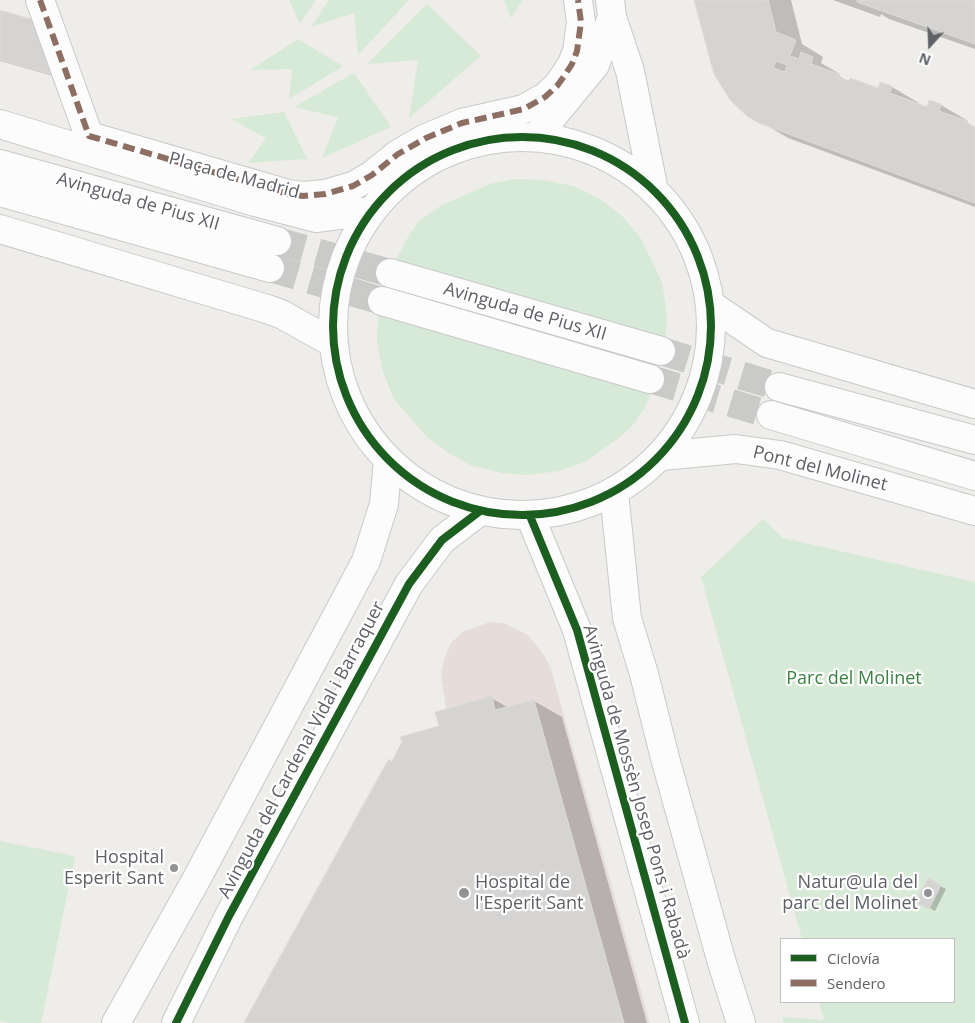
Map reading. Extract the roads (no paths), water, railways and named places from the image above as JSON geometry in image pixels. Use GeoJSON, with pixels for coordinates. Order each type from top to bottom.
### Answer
{"type":"FeatureCollection","features":[{"type":"Feature","properties":{"kind":"street","name":"Plaça de Madrid"},"geometry":{"type":"LineString","coordinates":[[40,0],[90,136],[288,194],[303,196],[325,194],[353,186],[398,154],[426,138],[462,123],[524,108],[545,96],[557,86],[565,75],[577,51],[581,22],[578,0]]}},
{"type":"Feature","properties":{"kind":"street"},"geometry":{"type":"LineString","coordinates":[[536,137],[595,65],[611,8]]}},
{"type":"Feature","properties":{"kind":"street"},"geometry":{"type":"LineString","coordinates":[[611,8],[630,71],[654,191]]}},
{"type":"Feature","properties":{"kind":"street"},"geometry":{"type":"LineString","coordinates":[[0,124],[255,202],[316,218],[370,211]]}},
{"type":"Feature","properties":{"kind":"street"},"geometry":{"type":"LineString","coordinates":[[536,137],[579,146],[619,164],[654,191],[680,222],[692,244],[711,305],[709,360],[692,411],[661,456],[614,493],[573,509],[530,516],[480,511],[430,492],[388,460],[350,407],[333,343],[334,297],[347,252],[370,211],[416,168],[473,143],[536,137]]}},
{"type":"Feature","properties":{"kind":"street","name":"Avinguda de Pius XII"},"geometry":{"type":"LineString","coordinates":[[0,164],[277,241]]}},
{"type":"Feature","properties":{"kind":"street","name":"Avinguda de Pius XII"},"geometry":{"type":"LineString","coordinates":[[0,192],[270,268]]}},
{"type":"Feature","properties":{"kind":"street"},"geometry":{"type":"LineString","coordinates":[[0,229],[267,309],[281,314],[333,343]]}},
{"type":"Feature","properties":{"kind":"street","name":"Avinguda de Pius XII"},"geometry":{"type":"LineString","coordinates":[[390,273],[661,351]]}},
{"type":"Feature","properties":{"kind":"street","name":"Avinguda de Pius XII"},"geometry":{"type":"LineString","coordinates":[[382,300],[650,380]]}},
{"type":"Feature","properties":{"kind":"street"},"geometry":{"type":"LineString","coordinates":[[711,305],[767,343],[975,404]]}},
{"type":"Feature","properties":{"kind":"street"},"geometry":{"type":"LineString","coordinates":[[779,387],[975,440]]}},
{"type":"Feature","properties":{"kind":"street","name":"Pont del Molinet"},"geometry":{"type":"LineString","coordinates":[[771,414],[975,476]]}},
{"type":"Feature","properties":{"kind":"street","name":"Pont del Molinet"},"geometry":{"type":"LineString","coordinates":[[661,456],[736,450],[780,455],[975,511]]}},
{"type":"Feature","properties":{"kind":"street","name":"Avinguda del Cardenal Vidal i Barraquer"},"geometry":{"type":"LineString","coordinates":[[116,1023],[196,880],[366,561],[384,504],[388,460]]}},
{"type":"Feature","properties":{"kind":"street","name":"Avinguda de Mossèn Josep Pons i Rabadà"},"geometry":{"type":"LineString","coordinates":[[614,493],[627,618],[644,674],[722,963],[741,1023]]}},
{"type":"Feature","properties":{"kind":"street","name":"Avinguda del Cardenal Vidal i Barraquer"},"geometry":{"type":"LineString","coordinates":[[176,1023],[229,916],[409,584],[442,540],[480,511]]}},
{"type":"Feature","properties":{"kind":"street","name":"Avinguda de Mossèn Josep Pons i Rabadà"},"geometry":{"type":"LineString","coordinates":[[530,516],[577,630],[685,1023]]}},
{"type":"Feature","properties":{"kind":"tunnel"},"geometry":{"type":"LineString","coordinates":[[277,241],[390,273]]}},
{"type":"Feature","properties":{"kind":"tunnel"},"geometry":{"type":"LineString","coordinates":[[270,268],[382,301]]}},
{"type":"Feature","properties":{"kind":"tunnel"},"geometry":{"type":"LineString","coordinates":[[661,351],[779,387]]}},
{"type":"Feature","properties":{"kind":"tunnel"},"geometry":{"type":"LineString","coordinates":[[650,379],[771,415]]}},
{"type":"Feature","properties":{"kind":"place","name":"Hospital Esperit Sant"},"geometry":{"type":"Point","coordinates":[174,868]}},
{"type":"Feature","properties":{"kind":"place","name":"Hospital de l'Esperit Sant"},"geometry":{"type":"Point","coordinates":[464,893]}},
{"type":"Feature","properties":{"kind":"place","name":"Natur@ula del parc del Molinet"},"geometry":{"type":"Point","coordinates":[928,893]}},
{"type":"Feature","properties":{"kind":"park label","name":"Parc del Molinet"},"geometry":{"type":"Point","coordinates":[854,679]}}]}
